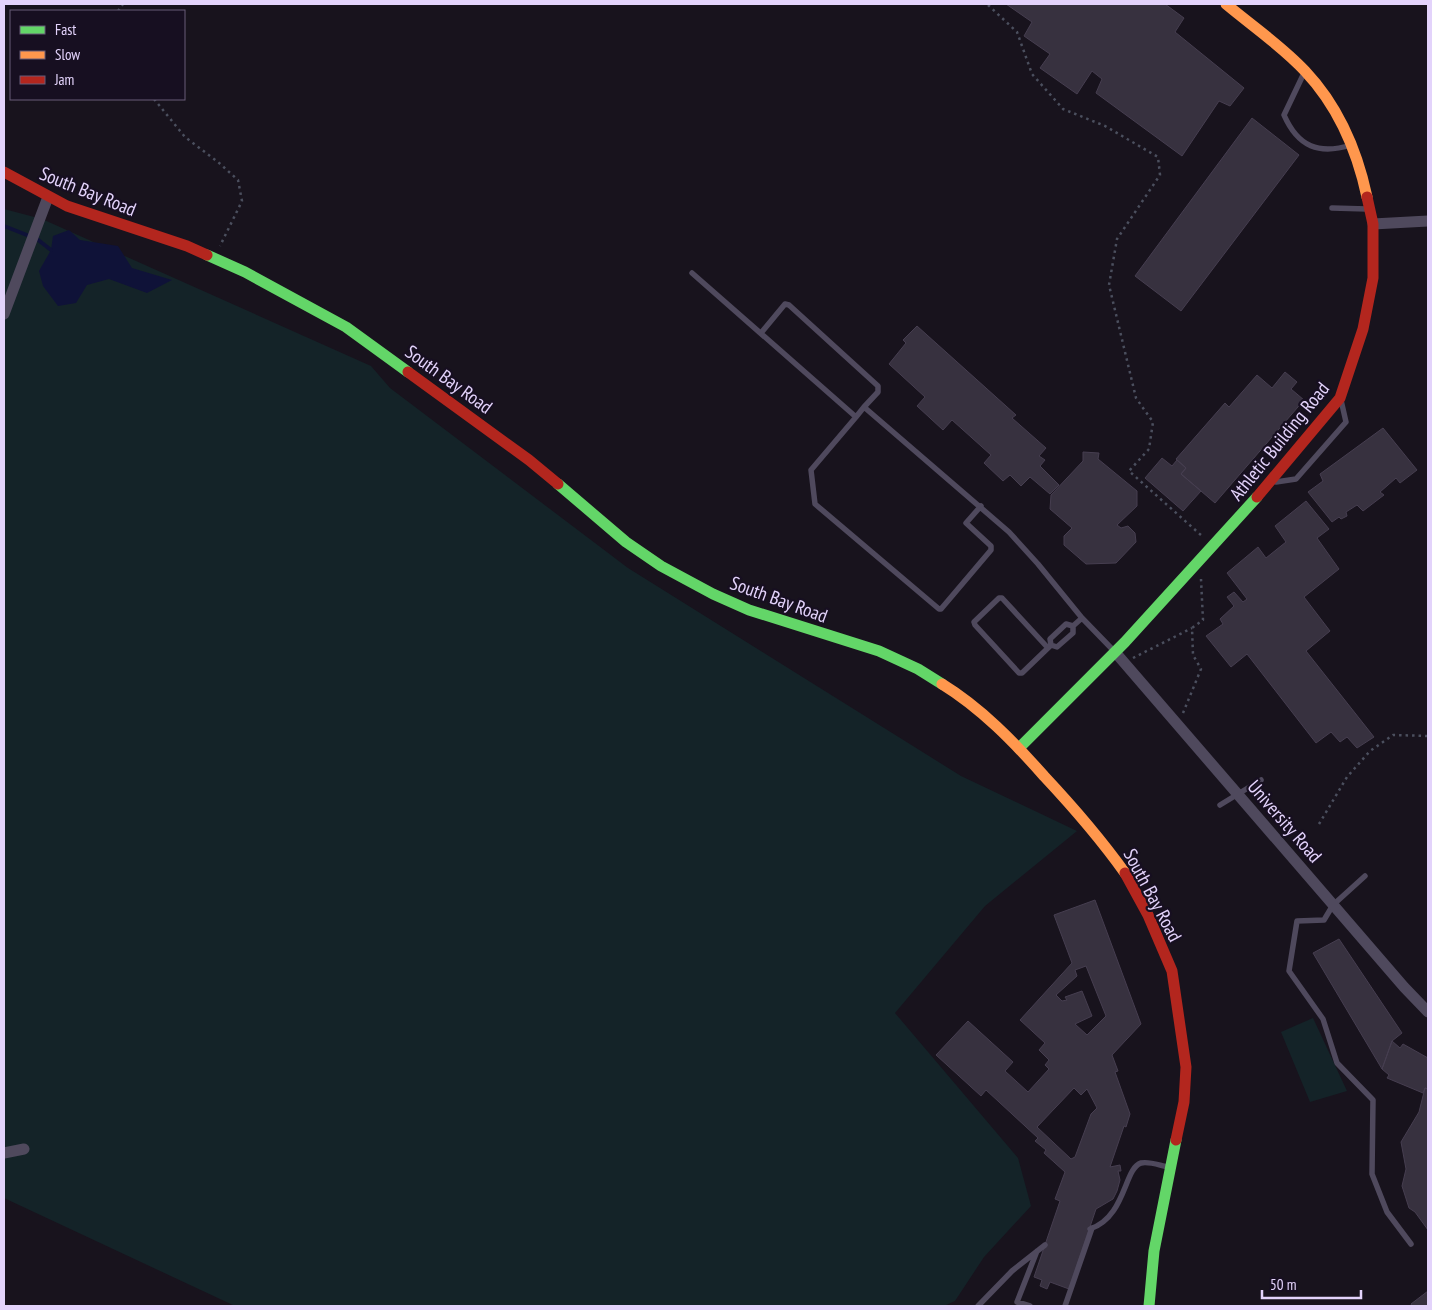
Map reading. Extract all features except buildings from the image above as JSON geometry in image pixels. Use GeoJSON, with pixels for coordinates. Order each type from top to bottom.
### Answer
{"type":"FeatureCollection","features":[{"type":"Feature","properties":{"kind":"street","name":"Athletic Building Road"},"geometry":{"type":"LineString","coordinates":[[1018,748],[1115,652],[1200,560],[1271,482],[1340,398],[1362,329],[1373,278],[1373,224],[1361,168],[1353,144],[1335,112],[1304,71],[1226,4]]}},
{"type":"Feature","properties":{"kind":"street","name":"South Bay Road"},"geometry":{"type":"LineString","coordinates":[[4,172],[48,197],[188,246],[346,327],[379,349],[529,460],[626,542],[660,566],[713,594],[749,610],[879,651],[918,668],[965,698],[1018,748],[1096,832],[1128,877],[1148,915],[1172,971],[1186,1067],[1184,1102],[1154,1251],[1149,1306]]}},
{"type":"Feature","properties":{"kind":"street"},"geometry":{"type":"LineString","coordinates":[[4,314],[48,197]]}},
{"type":"Feature","properties":{"kind":"street"},"geometry":{"type":"LineString","coordinates":[[1373,224],[1428,222]]}},
{"type":"Feature","properties":{"kind":"street","name":"University Road"},"geometry":{"type":"LineString","coordinates":[[1115,652],[1404,987],[1428,1012]]}},
{"type":"Feature","properties":{"kind":"street"},"geometry":{"type":"LineString","coordinates":[[4,1153],[24,1149]]}},
{"type":"Feature","properties":{"kind":"lane"},"geometry":{"type":"LineString","coordinates":[[1304,71],[1284,115],[1290,131],[1307,144],[1321,150],[1332,151],[1353,144]]}},
{"type":"Feature","properties":{"kind":"lane"},"geometry":{"type":"LineString","coordinates":[[1332,208],[1369,209]]}},
{"type":"Feature","properties":{"kind":"lane"},"geometry":{"type":"LineString","coordinates":[[692,273],[856,417]]}},
{"type":"Feature","properties":{"kind":"lane"},"geometry":{"type":"LineString","coordinates":[[760,333],[785,304],[789,305],[878,386],[878,392],[811,470],[813,499],[819,507],[939,609],[992,550],[991,546],[966,523],[980,506]]}},
{"type":"Feature","properties":{"kind":"lane"},"geometry":{"type":"LineString","coordinates":[[1271,482],[1296,478],[1346,422],[1340,398]]}},
{"type":"Feature","properties":{"kind":"lane"},"geometry":{"type":"LineString","coordinates":[[864,407],[980,506],[1038,564],[1082,618],[1115,652]]}},
{"type":"Feature","properties":{"kind":"lane"},"geometry":{"type":"LineString","coordinates":[[1050,647],[1002,598],[999,598],[974,622],[974,625],[1022,674],[1050,647],[1057,647],[1068,638],[1073,633],[1073,626],[1082,618]]}},
{"type":"Feature","properties":{"kind":"lane"},"geometry":{"type":"LineString","coordinates":[[1050,647],[1050,639],[1066,624],[1073,626]]}},
{"type":"Feature","properties":{"kind":"lane"},"geometry":{"type":"LineString","coordinates":[[1220,806],[1261,780]]}},
{"type":"Feature","properties":{"kind":"lane"},"geometry":{"type":"LineString","coordinates":[[1365,876],[1333,905],[1324,920],[1296,921],[1289,972],[1323,1019],[1337,1063],[1373,1100],[1372,1174],[1388,1212],[1411,1244]]}},
{"type":"Feature","properties":{"kind":"lane"},"geometry":{"type":"LineString","coordinates":[[1065,1306],[1091,1229],[1110,1216],[1117,1207],[1134,1168],[1142,1163],[1171,1168]]}},
{"type":"Feature","properties":{"kind":"lane"},"geometry":{"type":"LineString","coordinates":[[978,1306],[1012,1270],[1045,1245]]}},
{"type":"Feature","properties":{"kind":"lane"},"geometry":{"type":"LineString","coordinates":[[1030,1306],[1017,1302],[1038,1249]]}},
{"type":"Feature","properties":{"kind":"path"},"geometry":{"type":"LineString","coordinates":[[988,4],[1017,32],[1032,74],[1063,108],[1105,126],[1158,157],[1160,175],[1117,239],[1109,285],[1136,398],[1153,422],[1149,449],[1129,471],[1213,545]]}},
{"type":"Feature","properties":{"kind":"path"},"geometry":{"type":"LineString","coordinates":[[155,100],[185,137],[238,180],[242,201],[214,258]]}},
{"type":"Feature","properties":{"kind":"path"},"geometry":{"type":"LineString","coordinates":[[1126,664],[1138,654],[1192,628],[1203,620],[1200,560]]}},
{"type":"Feature","properties":{"kind":"path"},"geometry":{"type":"LineString","coordinates":[[1179,724],[1200,669],[1193,655],[1192,628]]}},
{"type":"Feature","properties":{"kind":"path"},"geometry":{"type":"LineString","coordinates":[[1318,824],[1347,777],[1370,751],[1393,735],[1428,736]]}},
{"type":"Feature","properties":{"kind":"shaded area"},"geometry":{"type":"Polygon","coordinates":[[[4,209],[42,219],[371,366],[390,388],[628,568],[961,776],[1077,831],[985,906],[895,1013],[1018,1158],[1031,1206],[984,1257],[955,1301],[944,1306],[235,1306],[4,1198],[4,209]]]}},
{"type":"Feature","properties":{"kind":"shaded area"},"geometry":{"type":"Polygon","coordinates":[[[69,230],[80,240],[118,246],[132,268],[172,280],[147,293],[109,279],[87,285],[76,303],[58,306],[43,286],[39,271],[51,250],[53,236],[69,230]]]}},
{"type":"Feature","properties":{"kind":"shaded area"},"geometry":{"type":"Polygon","coordinates":[[[1313,1018],[1347,1091],[1310,1102],[1281,1032],[1313,1018]]]}},
{"type":"Feature","properties":{"kind":"waterway"},"geometry":{"type":"LineString","coordinates":[[4,226],[37,239],[51,250]]}},
{"type":"Feature","properties":{"kind":"traffic: fast"},"geometry":{"type":"LineString","coordinates":[[207,255],[245,272],[346,327],[408,372]]}},
{"type":"Feature","properties":{"kind":"traffic: fast"},"geometry":{"type":"LineString","coordinates":[[558,484],[626,542],[661,566],[713,594],[749,610],[879,651],[918,669],[942,684]]}},
{"type":"Feature","properties":{"kind":"traffic: fast"},"geometry":{"type":"LineString","coordinates":[[1019,748],[1125,642],[1257,497]]}},
{"type":"Feature","properties":{"kind":"traffic: fast"},"geometry":{"type":"LineString","coordinates":[[1149,1306],[1154,1251],[1176,1140]]}},
{"type":"Feature","properties":{"kind":"traffic: slow"},"geometry":{"type":"LineString","coordinates":[[1226,4],[1277,45],[1317,85],[1345,130],[1358,162],[1367,197]]}},
{"type":"Feature","properties":{"kind":"traffic: slow"},"geometry":{"type":"LineString","coordinates":[[942,684],[984,715],[1021,751],[1086,823],[1125,873]]}},
{"type":"Feature","properties":{"kind":"traffic: jam"},"geometry":{"type":"LineString","coordinates":[[4,172],[67,206],[187,246],[207,255]]}},
{"type":"Feature","properties":{"kind":"traffic: jam"},"geometry":{"type":"LineString","coordinates":[[1257,497],[1340,398],[1363,329],[1373,278],[1373,224],[1367,197]]}},
{"type":"Feature","properties":{"kind":"traffic: jam"},"geometry":{"type":"LineString","coordinates":[[408,372],[529,460],[558,484]]}},
{"type":"Feature","properties":{"kind":"traffic: jam"},"geometry":{"type":"LineString","coordinates":[[1125,873],[1148,915],[1172,971],[1186,1067],[1184,1102],[1176,1140]]}}]}
